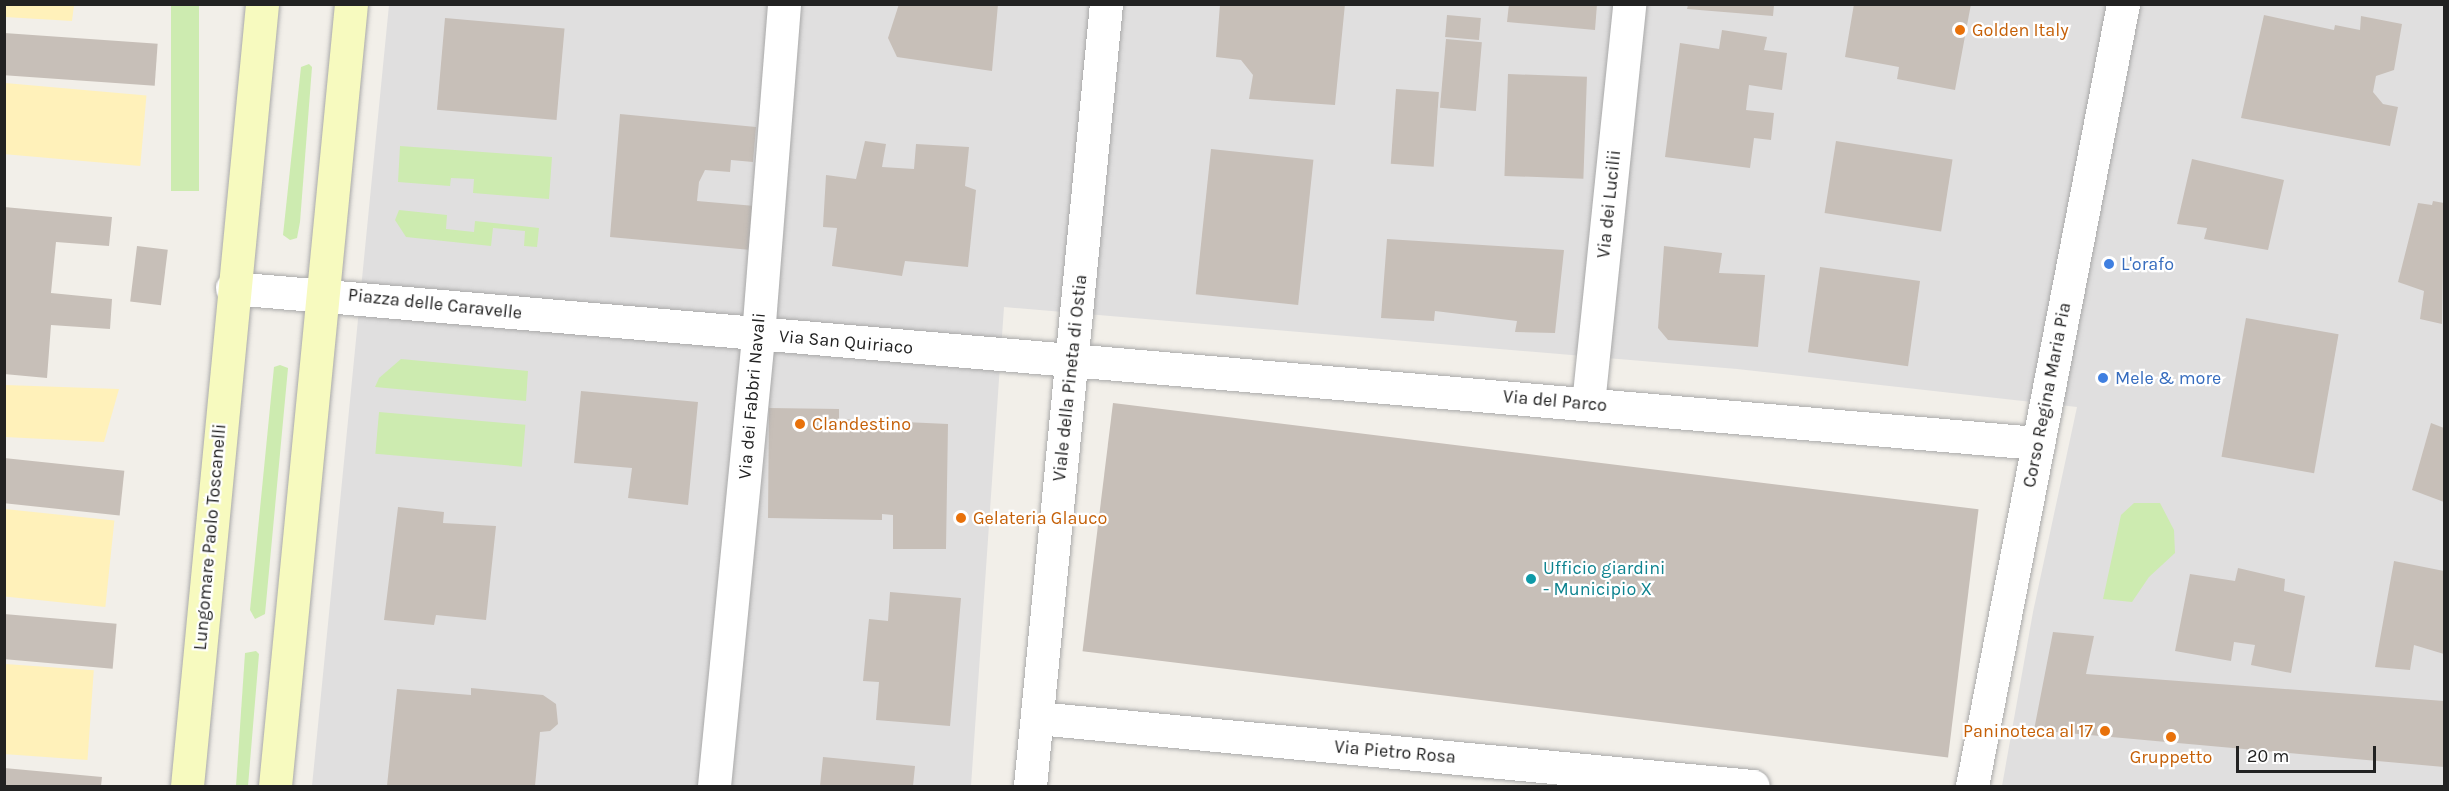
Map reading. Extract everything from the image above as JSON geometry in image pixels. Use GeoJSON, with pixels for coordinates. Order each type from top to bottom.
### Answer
{"type":"FeatureCollection","features":[{"type":"Feature","properties":{"kind":"main road","name":"Lungomare Paolo Toscanelli"},"geometry":{"type":"LineString","coordinates":[[187,786],[232,288],[262,4]]}},
{"type":"Feature","properties":{"kind":"main road"},"geometry":{"type":"LineString","coordinates":[[275,786],[320,293],[351,4]]}},
{"type":"Feature","properties":{"kind":"street","name":"Via dei Fabbri Navali"},"geometry":{"type":"LineString","coordinates":[[714,786],[758,335],[784,4]]}},
{"type":"Feature","properties":{"kind":"street","name":"Viale della Pineta di Ostia"},"geometry":{"type":"LineString","coordinates":[[1030,786],[1106,4]]}},
{"type":"Feature","properties":{"kind":"street","name":"Via dei Lucilii"},"geometry":{"type":"LineString","coordinates":[[1588,404],[1629,4]]}},
{"type":"Feature","properties":{"kind":"street","name":"Corso Regina Maria Pia"},"geometry":{"type":"LineString","coordinates":[[1972,786],[2123,4]]}},
{"type":"Feature","properties":{"kind":"street"},"geometry":{"type":"LineString","coordinates":[[232,288],[320,293]]}},
{"type":"Feature","properties":{"kind":"street","name":"Piazza delle Caravelle"},"geometry":{"type":"LineString","coordinates":[[320,293],[549,316]]}},
{"type":"Feature","properties":{"kind":"street","name":"Via San Quiriaco"},"geometry":{"type":"LineString","coordinates":[[549,316],[1071,360]]}},
{"type":"Feature","properties":{"kind":"street","name":"Via del Parco"},"geometry":{"type":"LineString","coordinates":[[1071,360],[2038,443]]}},
{"type":"Feature","properties":{"kind":"street","name":"Via Pietro Rosa"},"geometry":{"type":"LineString","coordinates":[[1037,718],[1753,786]]}},
{"type":"Feature","properties":{"kind":"shaded area"},"geometry":{"type":"Polygon","coordinates":[[[389,5],[2444,5],[2444,786],[2002,786],[2033,612],[2077,407],[1737,369],[1004,307],[971,786],[312,786],[389,5]]]}},
{"type":"Feature","properties":{"kind":"green space"},"geometry":{"type":"Polygon","coordinates":[[[171,5],[199,5],[199,191],[171,191],[171,5]]]}},
{"type":"Feature","properties":{"kind":"green space"},"geometry":{"type":"Polygon","coordinates":[[[309,64],[312,67],[300,222],[297,238],[290,240],[283,235],[301,67],[309,64]]]}},
{"type":"Feature","properties":{"kind":"green space"},"geometry":{"type":"Polygon","coordinates":[[[400,146],[552,157],[549,199],[473,193],[474,179],[451,178],[450,186],[398,182],[400,146]]]}},
{"type":"Feature","properties":{"kind":"green space"},"geometry":{"type":"Polygon","coordinates":[[[399,210],[447,215],[446,229],[474,232],[475,221],[539,228],[537,247],[524,246],[525,231],[493,228],[491,246],[406,237],[395,220],[399,210]]]}},
{"type":"Feature","properties":{"kind":"green space"},"geometry":{"type":"Polygon","coordinates":[[[401,359],[528,371],[526,401],[375,387],[379,378],[401,359]]]}},
{"type":"Feature","properties":{"kind":"green space"},"geometry":{"type":"Polygon","coordinates":[[[280,365],[288,368],[265,614],[255,619],[250,610],[274,367],[280,365]]]}},
{"type":"Feature","properties":{"kind":"green space"},"geometry":{"type":"Polygon","coordinates":[[[379,412],[525,425],[522,467],[375,454],[379,412]]]}},
{"type":"Feature","properties":{"kind":"green space"},"geometry":{"type":"Polygon","coordinates":[[[2134,503],[2160,503],[2174,530],[2175,553],[2149,577],[2132,602],[2103,599],[2121,515],[2134,503]]]}},
{"type":"Feature","properties":{"kind":"green space"},"geometry":{"type":"Polygon","coordinates":[[[256,651],[259,654],[248,786],[236,786],[245,653],[256,651]]]}},
{"type":"Feature","properties":{"kind":"sand"},"geometry":{"type":"Polygon","coordinates":[[[4,5],[74,5],[72,21],[5,17],[4,5]]]}},
{"type":"Feature","properties":{"kind":"sand"},"geometry":{"type":"Polygon","coordinates":[[[5,83],[146,95],[140,166],[4,154],[5,83]]]}},
{"type":"Feature","properties":{"kind":"sand"},"geometry":{"type":"Polygon","coordinates":[[[5,385],[119,389],[104,442],[5,437],[5,385]]]}},
{"type":"Feature","properties":{"kind":"sand"},"geometry":{"type":"Polygon","coordinates":[[[5,509],[114,520],[105,607],[4,596],[5,509]]]}},
{"type":"Feature","properties":{"kind":"sand"},"geometry":{"type":"Polygon","coordinates":[[[5,664],[94,670],[88,760],[4,754],[5,664]]]}},
{"type":"Feature","properties":{"kind":"building"},"geometry":{"type":"Polygon","coordinates":[[[899,4],[998,4],[992,71],[897,57],[888,38],[899,4]]]}},
{"type":"Feature","properties":{"kind":"building"},"geometry":{"type":"Polygon","coordinates":[[[1220,4],[1345,4],[1335,105],[1249,99],[1253,75],[1241,60],[1216,57],[1220,4]]]}},
{"type":"Feature","properties":{"kind":"building"},"geometry":{"type":"Polygon","coordinates":[[[1509,4],[1597,4],[1595,30],[1507,22],[1509,4]]]}},
{"type":"Feature","properties":{"kind":"building"},"geometry":{"type":"Polygon","coordinates":[[[1854,4],[1971,4],[1955,90],[1897,79],[1899,67],[1845,57],[1854,4]]]}},
{"type":"Feature","properties":{"kind":"building"},"geometry":{"type":"Polygon","coordinates":[[[1688,5],[1774,5],[1773,16],[1687,9],[1688,5]]]}},
{"type":"Feature","properties":{"kind":"building"},"geometry":{"type":"Polygon","coordinates":[[[1447,15],[1481,18],[1479,40],[1445,37],[1447,15]]]}},
{"type":"Feature","properties":{"kind":"building"},"geometry":{"type":"Polygon","coordinates":[[[2264,15],[2334,30],[2335,25],[2360,30],[2361,16],[2402,24],[2394,70],[2376,76],[2373,92],[2383,104],[2398,107],[2390,146],[2241,118],[2264,15]]]}},
{"type":"Feature","properties":{"kind":"building"},"geometry":{"type":"Polygon","coordinates":[[[445,18],[565,28],[557,120],[437,110],[445,18]]]}},
{"type":"Feature","properties":{"kind":"building"},"geometry":{"type":"Polygon","coordinates":[[[1722,30],[1767,37],[1764,50],[1787,53],[1782,90],[1749,85],[1746,110],[1774,113],[1771,140],[1754,138],[1750,168],[1665,157],[1680,43],[1719,49],[1722,30]]]}},
{"type":"Feature","properties":{"kind":"building"},"geometry":{"type":"Polygon","coordinates":[[[4,33],[158,44],[155,86],[4,75],[4,33]]]}},
{"type":"Feature","properties":{"kind":"building"},"geometry":{"type":"Polygon","coordinates":[[[1446,39],[1482,42],[1476,111],[1440,108],[1446,39]]]}},
{"type":"Feature","properties":{"kind":"building"},"geometry":{"type":"Polygon","coordinates":[[[1508,74],[1587,77],[1583,179],[1504,176],[1508,74]]]}},
{"type":"Feature","properties":{"kind":"building"},"geometry":{"type":"Polygon","coordinates":[[[1396,89],[1439,92],[1434,167],[1391,164],[1396,89]]]}},
{"type":"Feature","properties":{"kind":"building"},"geometry":{"type":"Polygon","coordinates":[[[620,114],[756,127],[753,162],[731,160],[730,172],[705,170],[699,182],[697,201],[755,206],[751,250],[610,237],[620,114]]]}},
{"type":"Feature","properties":{"kind":"building"},"geometry":{"type":"Polygon","coordinates":[[[865,141],[886,144],[882,167],[914,169],[916,144],[969,147],[965,186],[976,190],[968,267],[905,261],[902,276],[832,266],[837,228],[823,227],[826,175],[856,179],[865,141]]]}},
{"type":"Feature","properties":{"kind":"building"},"geometry":{"type":"Polygon","coordinates":[[[1836,141],[1953,159],[1941,232],[1825,213],[1836,141]]]}},
{"type":"Feature","properties":{"kind":"building"},"geometry":{"type":"Polygon","coordinates":[[[1211,149],[1313,160],[1298,305],[1196,294],[1211,149]]]}},
{"type":"Feature","properties":{"kind":"building"},"geometry":{"type":"Polygon","coordinates":[[[2192,159],[2284,180],[2268,250],[2204,239],[2207,228],[2177,224],[2192,159]]]}},
{"type":"Feature","properties":{"kind":"building"},"geometry":{"type":"Polygon","coordinates":[[[2433,201],[2444,203],[2442,324],[2420,319],[2424,291],[2398,282],[2418,203],[2432,205],[2433,201]]]}},
{"type":"Feature","properties":{"kind":"building"},"geometry":{"type":"Polygon","coordinates":[[[4,207],[112,217],[109,246],[56,242],[51,293],[112,299],[110,329],[51,325],[47,378],[4,374],[4,207]]]}},
{"type":"Feature","properties":{"kind":"building"},"geometry":{"type":"Polygon","coordinates":[[[1387,239],[1564,250],[1555,333],[1515,332],[1517,321],[1435,311],[1434,321],[1381,318],[1387,239]]]}},
{"type":"Feature","properties":{"kind":"building"},"geometry":{"type":"Polygon","coordinates":[[[137,246],[168,250],[161,305],[130,302],[137,246]]]}},
{"type":"Feature","properties":{"kind":"building"},"geometry":{"type":"Polygon","coordinates":[[[1664,246],[1722,253],[1719,273],[1765,275],[1758,347],[1668,340],[1658,328],[1664,246]]]}},
{"type":"Feature","properties":{"kind":"building"},"geometry":{"type":"Polygon","coordinates":[[[1820,267],[1920,281],[1908,366],[1808,352],[1820,267]]]}},
{"type":"Feature","properties":{"kind":"building"},"geometry":{"type":"Polygon","coordinates":[[[2246,318],[2339,334],[2314,473],[2222,457],[2246,318]]]}},
{"type":"Feature","properties":{"kind":"building"},"geometry":{"type":"Polygon","coordinates":[[[581,391],[698,402],[688,505],[628,498],[632,468],[574,463],[581,391]]]}},
{"type":"Feature","properties":{"kind":"building","name":"Ufficio giardini - Municipio X"},"geometry":{"type":"Polygon","coordinates":[[[1113,403],[1979,509],[1948,757],[1083,651],[1113,403]]]}},
{"type":"Feature","properties":{"kind":"building"},"geometry":{"type":"Polygon","coordinates":[[[769,408],[839,409],[839,419],[948,424],[946,549],[893,549],[893,515],[882,514],[882,520],[768,518],[769,408]]]}},
{"type":"Feature","properties":{"kind":"building"},"geometry":{"type":"Polygon","coordinates":[[[2431,423],[2444,428],[2444,502],[2412,490],[2431,423]]]}},
{"type":"Feature","properties":{"kind":"building"},"geometry":{"type":"Polygon","coordinates":[[[4,458],[124,471],[120,515],[4,503],[4,458]]]}},
{"type":"Feature","properties":{"kind":"building"},"geometry":{"type":"Polygon","coordinates":[[[398,507],[444,512],[443,523],[496,526],[486,620],[436,615],[434,625],[384,620],[398,507]]]}},
{"type":"Feature","properties":{"kind":"building"},"geometry":{"type":"Polygon","coordinates":[[[2394,561],[2444,571],[2444,654],[2414,645],[2410,670],[2375,667],[2394,561]]]}},
{"type":"Feature","properties":{"kind":"building"},"geometry":{"type":"Polygon","coordinates":[[[2238,568],[2285,579],[2284,591],[2305,596],[2291,673],[2251,665],[2255,645],[2234,642],[2231,661],[2175,651],[2190,574],[2235,581],[2238,568]]]}},
{"type":"Feature","properties":{"kind":"building"},"geometry":{"type":"Polygon","coordinates":[[[890,592],[961,598],[950,726],[876,720],[879,682],[863,681],[869,619],[888,621],[890,592]]]}},
{"type":"Feature","properties":{"kind":"building"},"geometry":{"type":"Polygon","coordinates":[[[4,614],[117,624],[113,669],[4,659],[4,614]]]}},
{"type":"Feature","properties":{"kind":"building"},"geometry":{"type":"Polygon","coordinates":[[[2053,632],[2094,636],[2086,674],[2444,701],[2444,767],[2034,730],[2053,632]]]}},
{"type":"Feature","properties":{"kind":"building"},"geometry":{"type":"Polygon","coordinates":[[[471,688],[543,695],[556,704],[558,724],[550,731],[540,732],[535,786],[387,786],[397,689],[471,695],[471,688]]]}},
{"type":"Feature","properties":{"kind":"building"},"geometry":{"type":"Polygon","coordinates":[[[823,757],[915,766],[913,786],[820,786],[823,757]]]}},
{"type":"Feature","properties":{"kind":"building"},"geometry":{"type":"Polygon","coordinates":[[[4,768],[102,777],[101,786],[4,786],[4,768]]]}},
{"type":"Feature","properties":{"kind":"place","name":"Golden Italy"},"geometry":{"type":"Point","coordinates":[1960,30]}},
{"type":"Feature","properties":{"kind":"place","name":"L'orafo"},"geometry":{"type":"Point","coordinates":[2109,264]}},
{"type":"Feature","properties":{"kind":"place","name":"Mele & more"},"geometry":{"type":"Point","coordinates":[2103,378]}},
{"type":"Feature","properties":{"kind":"place","name":"Clandestino"},"geometry":{"type":"Point","coordinates":[800,424]}},
{"type":"Feature","properties":{"kind":"place","name":"Gelateria Glauco"},"geometry":{"type":"Point","coordinates":[961,518]}},
{"type":"Feature","properties":{"kind":"place","name":"Ufficio giardini - Municipio X"},"geometry":{"type":"Point","coordinates":[1531,579]}},
{"type":"Feature","properties":{"kind":"place","name":"Paninoteca al 17"},"geometry":{"type":"Point","coordinates":[2105,731]}},
{"type":"Feature","properties":{"kind":"place","name":"Gruppetto"},"geometry":{"type":"Point","coordinates":[2171,737]}}]}
